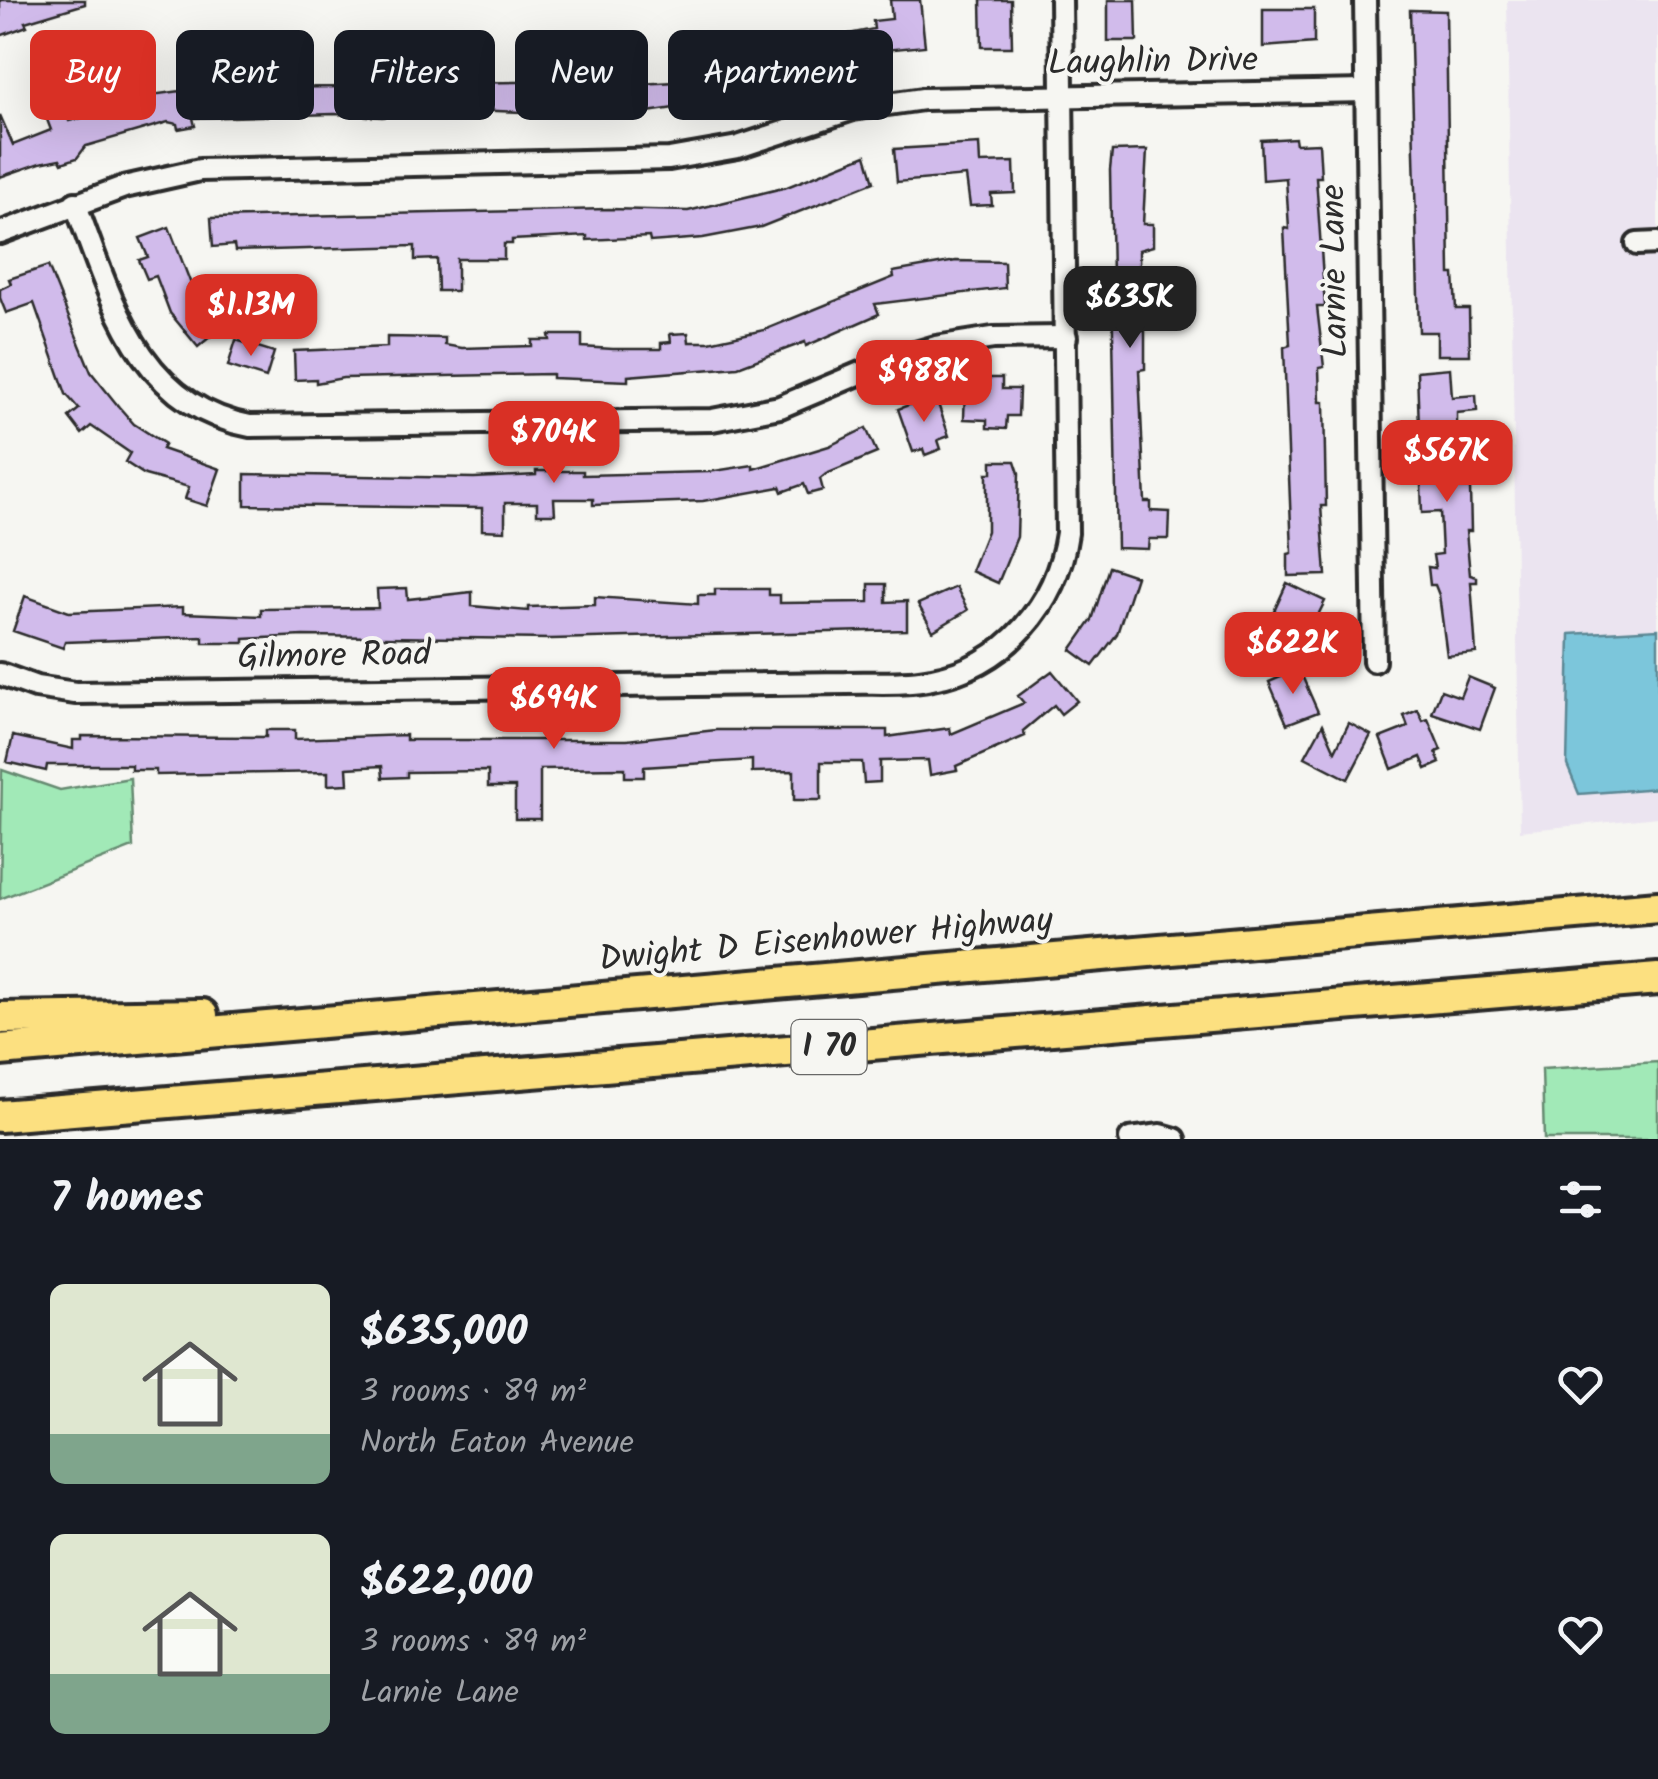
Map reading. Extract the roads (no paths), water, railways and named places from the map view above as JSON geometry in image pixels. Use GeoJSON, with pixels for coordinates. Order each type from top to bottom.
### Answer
{"type":"FeatureCollection","features":[{"type":"Feature","properties":{"kind":"highway"},"geometry":{"type":"LineString","coordinates":[[1463,924],[1658,896]]}},
{"type":"Feature","properties":{"kind":"highway","name":"Dwight D Eisenhower Highway"},"geometry":{"type":"LineString","coordinates":[[0,1050],[1658,907]]}},
{"type":"Feature","properties":{"kind":"highway","name":"I 70"},"geometry":{"type":"LineString","coordinates":[[0,1116],[1658,979]]}},
{"type":"Feature","properties":{"kind":"highway"},"geometry":{"type":"LineString","coordinates":[[0,1018],[407,1015]]}},
{"type":"Feature","properties":{"kind":"street","name":"Gilmore Road"},"geometry":{"type":"LineString","coordinates":[[0,674],[36,687],[83,693],[921,681],[970,666],[997,652],[1027,624],[1050,591],[1061,563],[1068,522],[1061,0]]}},
{"type":"Feature","properties":{"kind":"street","name":"Larnie Lane"},"geometry":{"type":"LineString","coordinates":[[1365,0],[1374,661]]}},
{"type":"Feature","properties":{"kind":"street","name":"Laughlin Drive"},"geometry":{"type":"LineString","coordinates":[[0,233],[124,187],[200,170],[669,159],[738,148],[853,109],[923,99],[1366,92]]}},
{"type":"Feature","properties":{"kind":"street"},"geometry":{"type":"LineString","coordinates":[[75,204],[122,325],[142,359],[192,405],[250,426],[712,420],[780,407],[889,361],[936,347],[994,338],[1066,337]]}},
{"type":"Feature","properties":{"kind":"street"},"geometry":{"type":"LineString","coordinates":[[1130,1139],[1160,1135],[1174,1139]]}},
{"type":"Feature","properties":{"kind":"water"},"geometry":{"type":"Polygon","coordinates":[[[1658,629],[1658,788],[1579,794],[1567,765],[1570,634],[1658,629]]]}}]}
